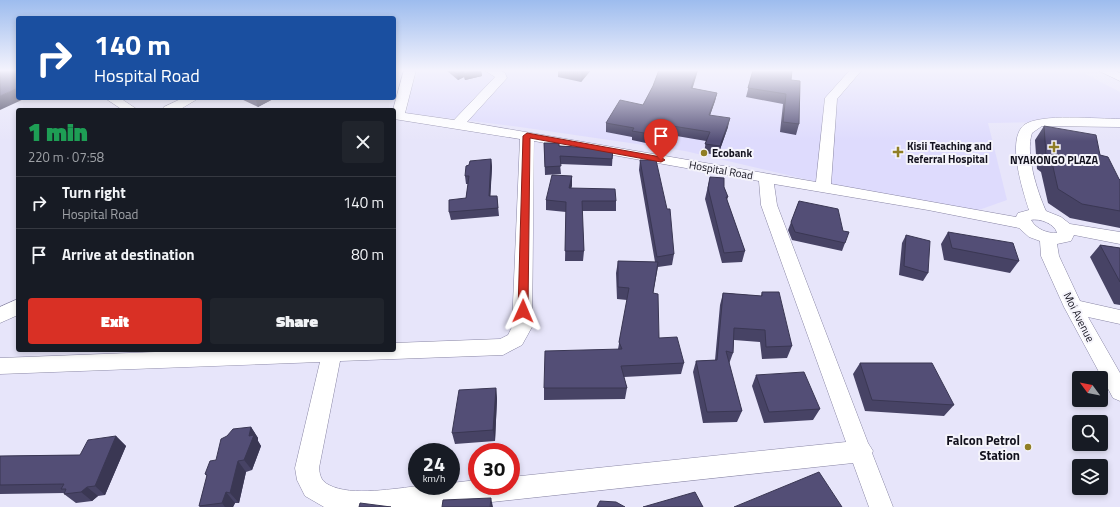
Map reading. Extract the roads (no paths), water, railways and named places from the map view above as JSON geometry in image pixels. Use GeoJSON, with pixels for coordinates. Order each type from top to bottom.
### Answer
{"type":"FeatureCollection","features":[{"type":"Feature","properties":{"kind":"street"},"geometry":{"type":"LineString","coordinates":[[396,116],[403,94]]}},
{"type":"Feature","properties":{"kind":"street"},"geometry":{"type":"LineString","coordinates":[[457,125],[486,94]]}},
{"type":"Feature","properties":{"kind":"street"},"geometry":{"type":"LineString","coordinates":[[823,188],[831,98],[835,94]]}},
{"type":"Feature","properties":{"kind":"street"},"geometry":{"type":"LineString","coordinates":[[114,100],[128,108]]}},
{"type":"Feature","properties":{"kind":"street"},"geometry":{"type":"LineString","coordinates":[[173,108],[190,100]]}},
{"type":"Feature","properties":{"kind":"street","name":"Hospital Road"},"geometry":{"type":"LineString","coordinates":[[396,116],[527,136],[964,211],[1025,224]]}},
{"type":"Feature","properties":{"kind":"street"},"geometry":{"type":"LineString","coordinates":[[1039,214],[1031,196],[1022,142],[1024,133],[1031,126],[1043,122],[1120,123]]}},
{"type":"Feature","properties":{"kind":"street"},"geometry":{"type":"LineString","coordinates":[[396,352],[503,347],[515,340],[522,327],[527,136]]}},
{"type":"Feature","properties":{"kind":"street"},"geometry":{"type":"LineString","coordinates":[[766,178],[769,205],[862,451],[881,507]]}},
{"type":"Feature","properties":{"kind":"street"},"geometry":{"type":"LineString","coordinates":[[1064,228],[1066,233],[1065,237],[1048,238],[1034,232],[1025,224],[1024,217],[1032,214],[1039,214],[1052,218],[1064,228],[1120,238]]}},
{"type":"Feature","properties":{"kind":"street","name":"Moi Avenue"},"geometry":{"type":"LineString","coordinates":[[1048,238],[1050,256],[1073,307],[1120,392]]}},
{"type":"Feature","properties":{"kind":"street"},"geometry":{"type":"LineString","coordinates":[[0,316],[16,307]]}},
{"type":"Feature","properties":{"kind":"street"},"geometry":{"type":"LineString","coordinates":[[1073,307],[1120,317]]}},
{"type":"Feature","properties":{"kind":"street"},"geometry":{"type":"LineString","coordinates":[[0,366],[385,352]]}},
{"type":"Feature","properties":{"kind":"street"},"geometry":{"type":"LineString","coordinates":[[332,354],[307,468],[309,481],[317,491],[328,497],[346,501],[373,503],[862,451]]}},
{"type":"Feature","properties":{"kind":"place","name":"NYAKONGO PLAZA"},"geometry":{"type":"Point","coordinates":[1054,147]}},
{"type":"Feature","properties":{"kind":"place","name":"Kisii Teaching and Referral Hospital"},"geometry":{"type":"Point","coordinates":[898,152]}},
{"type":"Feature","properties":{"kind":"place","name":"Ecobank"},"geometry":{"type":"Point","coordinates":[704,153]}},
{"type":"Feature","properties":{"kind":"place","name":"Falcon Petrol Station"},"geometry":{"type":"Point","coordinates":[1028,447]}}]}
